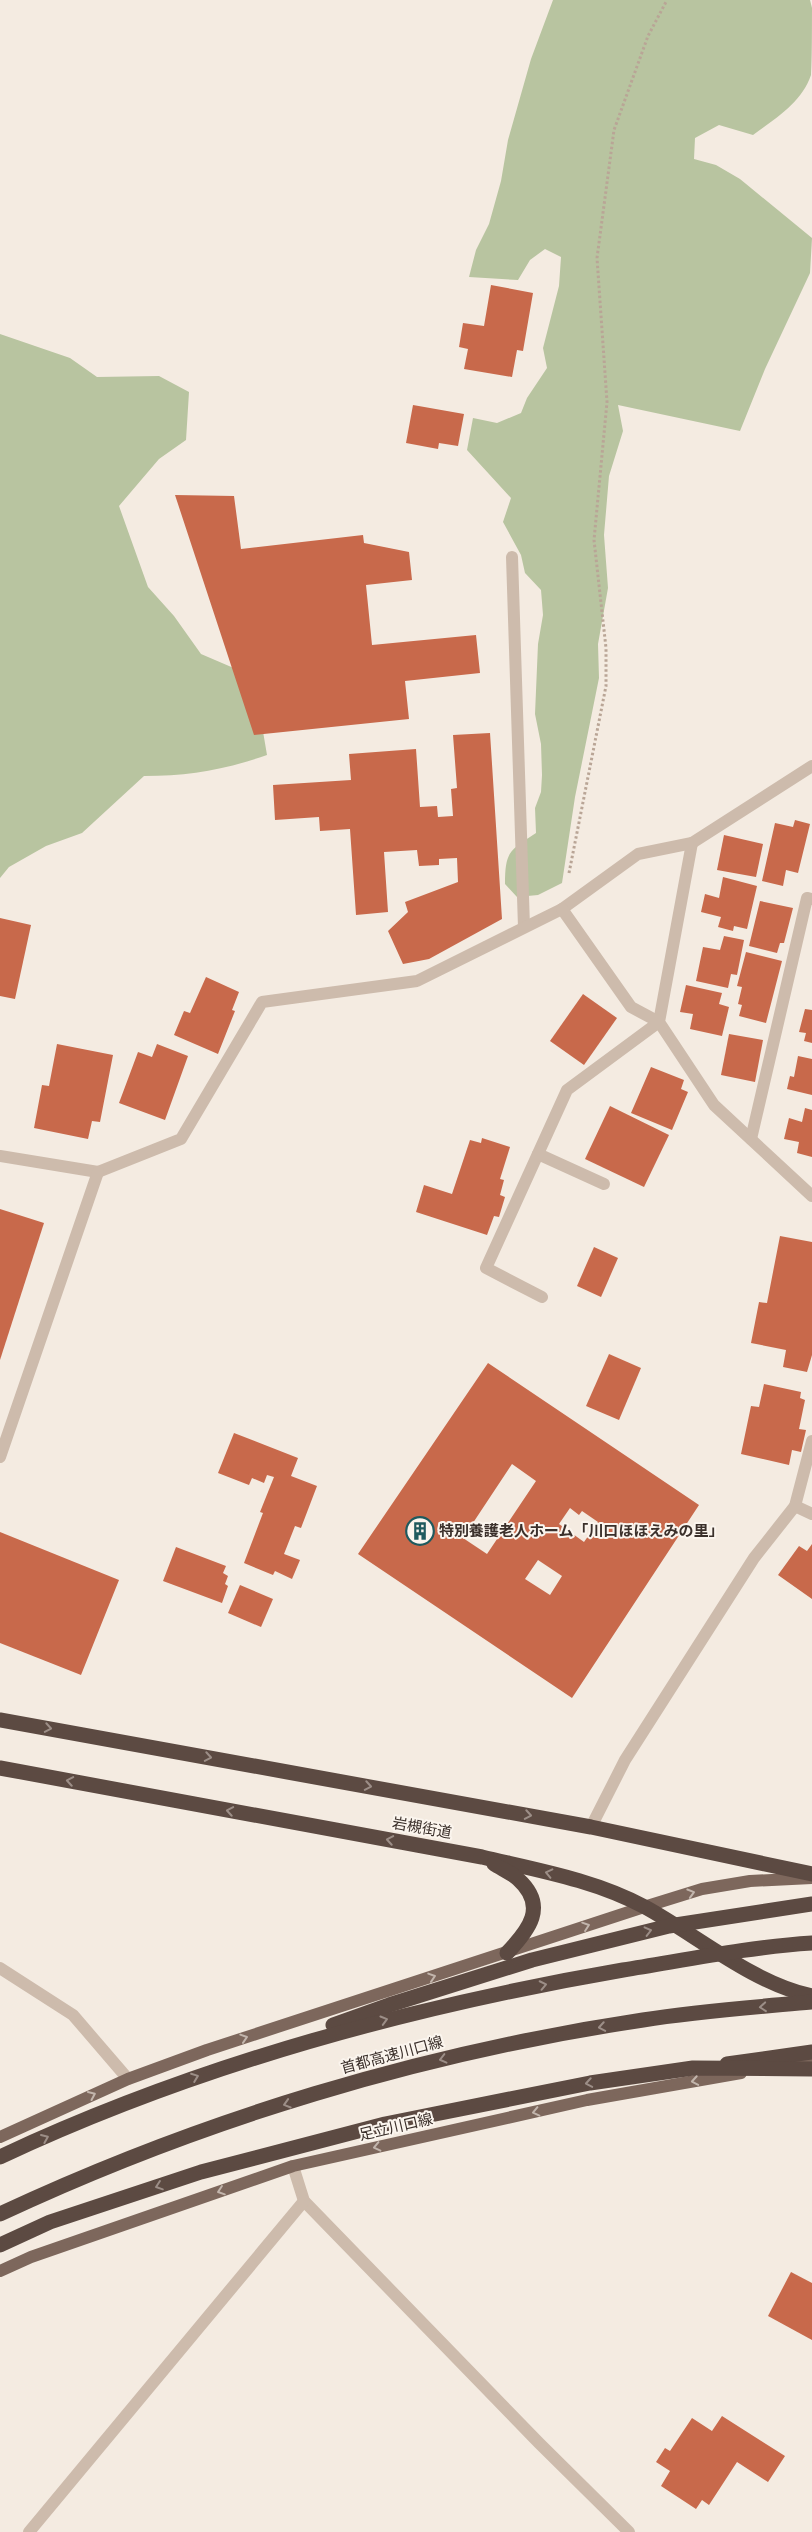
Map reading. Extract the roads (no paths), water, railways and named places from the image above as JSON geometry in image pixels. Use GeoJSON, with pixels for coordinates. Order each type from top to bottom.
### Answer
{"type":"FeatureCollection","features":[{"type":"Feature","properties":{"kind":"highway","name":"岩槻街道"},"geometry":{"type":"LineString","coordinates":[[0,1720],[591,1827],[812,1874]]}},
{"type":"Feature","properties":{"kind":"highway","name":"岩槻街道"},"geometry":{"type":"LineString","coordinates":[[0,1768],[482,1857],[600,1887],[644,1906],[766,1980],[812,1996]]}},
{"type":"Feature","properties":{"kind":"highway"},"geometry":{"type":"LineString","coordinates":[[482,1857],[518,1879],[531,1898],[534,1918],[524,1936],[507,1953]]}},
{"type":"Feature","properties":{"kind":"highway"},"geometry":{"type":"LineString","coordinates":[[0,2157],[125,2103],[389,2005],[532,1960],[669,1926],[812,1904]]}},
{"type":"Feature","properties":{"kind":"highway"},"geometry":{"type":"LineString","coordinates":[[219,2068],[391,2018],[554,1982],[697,1958],[812,1943]]}},
{"type":"Feature","properties":{"kind":"highway","name":"首都高速川口線"},"geometry":{"type":"LineString","coordinates":[[0,2214],[121,2161],[196,2134],[272,2108],[413,2067],[478,2051],[644,2020],[812,2002]]}},
{"type":"Feature","properties":{"kind":"highway"},"geometry":{"type":"LineString","coordinates":[[0,2245],[50,2222],[201,2172],[385,2124],[590,2083],[812,2052]]}},
{"type":"Feature","properties":{"kind":"highway"},"geometry":{"type":"LineString","coordinates":[[693,2068],[812,2069]]}},
{"type":"Feature","properties":{"kind":"main road"},"geometry":{"type":"LineString","coordinates":[[0,2137],[128,2079],[216,2047],[507,1953],[644,1906],[702,1889],[731,1884],[750,1881],[812,1878]]}},
{"type":"Feature","properties":{"kind":"main road","name":"足立川口線"},"geometry":{"type":"LineString","coordinates":[[0,2271],[32,2257],[293,2166],[587,2100],[812,2060]]}},
{"type":"Feature","properties":{"kind":"street"},"geometry":{"type":"LineString","coordinates":[[512,557],[524,927]]}},
{"type":"Feature","properties":{"kind":"street"},"geometry":{"type":"LineString","coordinates":[[0,1156],[98,1172],[181,1139],[262,1002],[416,981],[562,909],[638,854],[692,843],[812,766]]}},
{"type":"Feature","properties":{"kind":"street"},"geometry":{"type":"LineString","coordinates":[[542,1297],[486,1268],[567,1090],[659,1022],[692,843]]}},
{"type":"Feature","properties":{"kind":"street"},"geometry":{"type":"LineString","coordinates":[[751,1139],[807,898],[812,899]]}},
{"type":"Feature","properties":{"kind":"street"},"geometry":{"type":"LineString","coordinates":[[562,909],[632,1007],[659,1022],[714,1105],[812,1196]]}},
{"type":"Feature","properties":{"kind":"street"},"geometry":{"type":"LineString","coordinates":[[538,1154],[604,1184]]}},
{"type":"Feature","properties":{"kind":"street"},"geometry":{"type":"LineString","coordinates":[[0,1457],[98,1172]]}},
{"type":"Feature","properties":{"kind":"street"},"geometry":{"type":"LineString","coordinates":[[591,1827],[631,1751],[754,1558],[795,1506],[812,1441]]}},
{"type":"Feature","properties":{"kind":"street"},"geometry":{"type":"LineString","coordinates":[[795,1506],[812,1514]]}},
{"type":"Feature","properties":{"kind":"street"},"geometry":{"type":"LineString","coordinates":[[0,1968],[73,2015],[128,2079]]}},
{"type":"Feature","properties":{"kind":"street"},"geometry":{"type":"LineString","coordinates":[[293,2166],[304,2200],[532,2436],[629,2532]]}},
{"type":"Feature","properties":{"kind":"street"},"geometry":{"type":"LineString","coordinates":[[29,2532],[304,2200]]}},
{"type":"Feature","properties":{"kind":"place","name":"特別養護老人ホーム「川口ほほえみの里」"},"geometry":{"type":"Point","coordinates":[420,1531]}}]}
